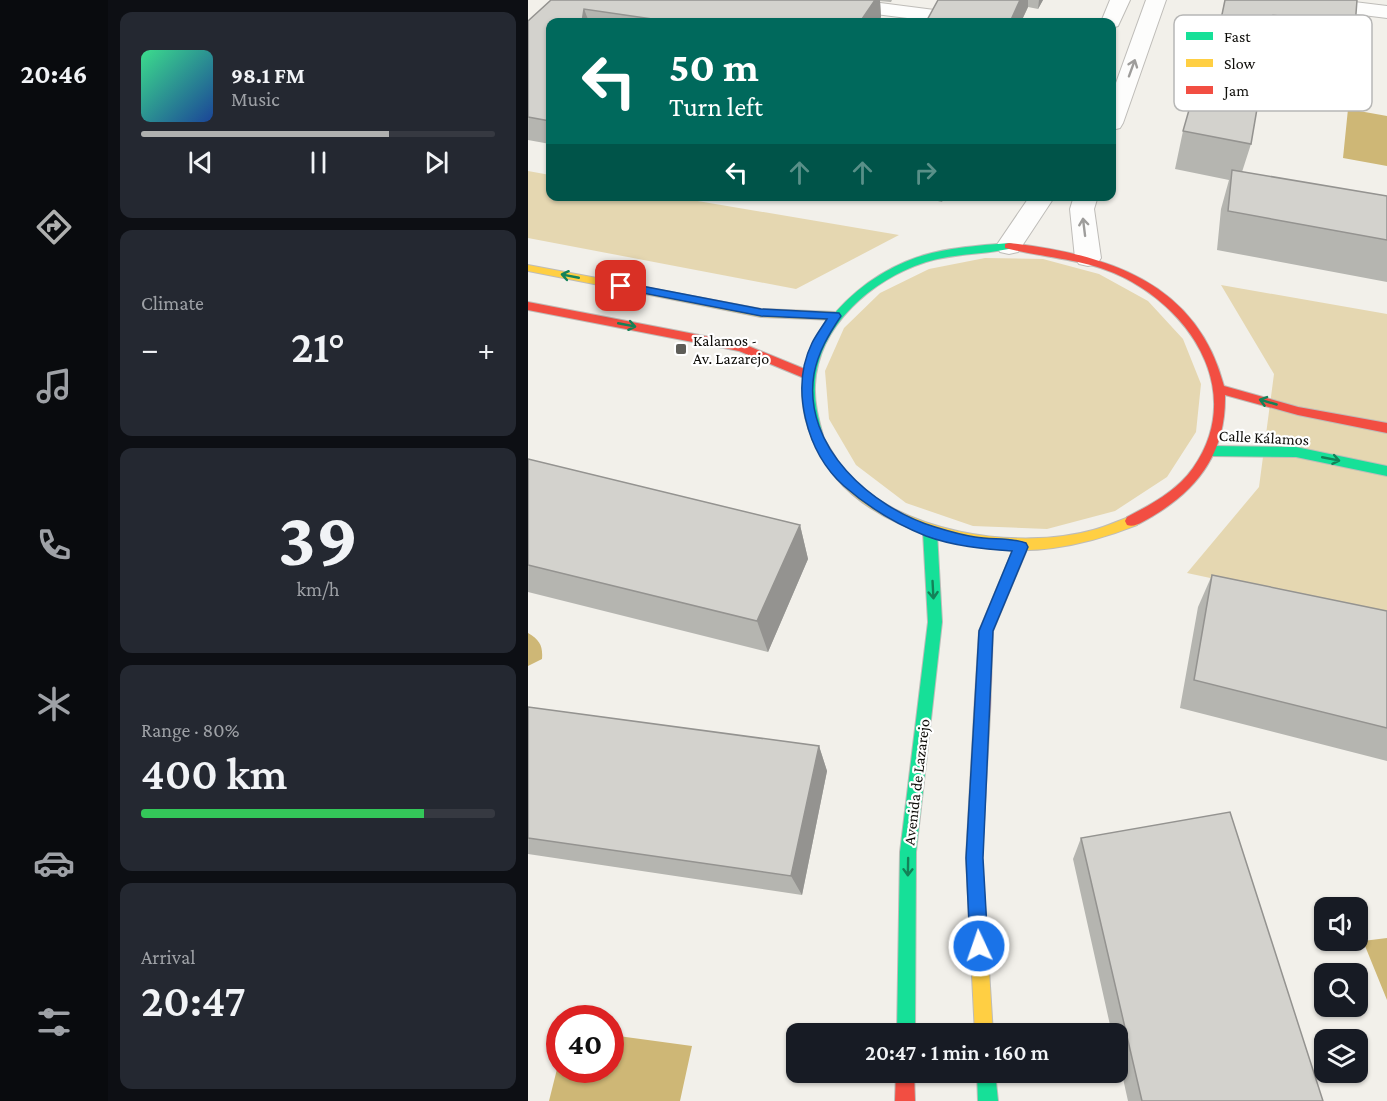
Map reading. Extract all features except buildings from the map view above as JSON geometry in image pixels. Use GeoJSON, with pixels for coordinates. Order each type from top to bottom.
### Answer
{"type":"FeatureCollection","features":[{"type":"Feature","properties":{"kind":"main road"},"geometry":{"type":"LineString","coordinates":[[1009,246],[1049,249],[1088,258],[1128,273],[1163,295],[1191,322],[1211,354],[1221,389],[1220,420],[1210,451],[1182,489],[1139,520],[1083,540],[1021,547],[975,543],[930,531],[884,510],[847,481],[821,447],[809,411],[808,375],[818,344],[835,316],[861,291],[893,271],[929,257],[968,249],[1009,246]]}},
{"type":"Feature","properties":{"kind":"main road"},"geometry":{"type":"LineString","coordinates":[[528,268],[761,313],[835,316]]}},
{"type":"Feature","properties":{"kind":"main road"},"geometry":{"type":"LineString","coordinates":[[528,306],[741,347],[808,375]]}},
{"type":"Feature","properties":{"kind":"main road","name":"Calle Kálamos"},"geometry":{"type":"LineString","coordinates":[[1221,389],[1298,411],[1387,428]]}},
{"type":"Feature","properties":{"kind":"main road","name":"Calle Kálamos"},"geometry":{"type":"LineString","coordinates":[[1210,451],[1296,452],[1387,471]]}},
{"type":"Feature","properties":{"kind":"main road","name":"Avenida de Lazarejo"},"geometry":{"type":"LineString","coordinates":[[906,1023],[908,852],[935,622],[930,531]]}},
{"type":"Feature","properties":{"kind":"main road"},"geometry":{"type":"LineString","coordinates":[[983,1023],[974,858],[986,631],[1021,547]]}},
{"type":"Feature","properties":{"kind":"main road"},"geometry":{"type":"LineString","coordinates":[[905,1101],[906,1083]]}},
{"type":"Feature","properties":{"kind":"main road"},"geometry":{"type":"LineString","coordinates":[[987,1083],[988,1101]]}},
{"type":"Feature","properties":{"kind":"street"},"geometry":{"type":"LineString","coordinates":[[813,0],[950,18]]}},
{"type":"Feature","properties":{"kind":"street"},"geometry":{"type":"LineString","coordinates":[[1113,18],[1120,0]]}},
{"type":"Feature","properties":{"kind":"street"},"geometry":{"type":"LineString","coordinates":[[1116,112],[1156,0]]}},
{"type":"Feature","properties":{"kind":"street"},"geometry":{"type":"LineString","coordinates":[[1292,0],[1387,12]]}},
{"type":"Feature","properties":{"kind":"street"},"geometry":{"type":"LineString","coordinates":[[1009,246],[1040,201]]}},
{"type":"Feature","properties":{"kind":"street"},"geometry":{"type":"LineString","coordinates":[[1084,201],[1082,209],[1088,258]]}},
{"type":"Feature","properties":{"kind":"shaded area"},"geometry":{"type":"Polygon","coordinates":[[[1348,111],[1387,116],[1387,166],[1343,158],[1348,111]]]}},
{"type":"Feature","properties":{"kind":"shaded area"},"geometry":{"type":"Polygon","coordinates":[[[528,171],[546,174],[546,201],[698,201],[899,235],[796,289],[528,238],[528,171]]]}},
{"type":"Feature","properties":{"kind":"shaded area"},"geometry":{"type":"Polygon","coordinates":[[[985,258],[1043,259],[1099,274],[1148,301],[1183,339],[1201,384],[1196,432],[1167,477],[1115,511],[1047,529],[973,526],[906,503],[856,465],[829,419],[825,371],[844,328],[880,293],[929,269],[985,258]]]}},
{"type":"Feature","properties":{"kind":"shaded area"},"geometry":{"type":"Polygon","coordinates":[[[1221,285],[1387,314],[1387,616],[1187,573],[1259,487],[1274,374],[1221,285]]]}},
{"type":"Feature","properties":{"kind":"shaded area"},"geometry":{"type":"Polygon","coordinates":[[[528,633],[540,644],[542,659],[528,666],[528,633]]]}},
{"type":"Feature","properties":{"kind":"shaded area"},"geometry":{"type":"Polygon","coordinates":[[[1387,938],[1387,1000],[1367,951],[1368,940],[1387,938]]]}},
{"type":"Feature","properties":{"kind":"shaded area"},"geometry":{"type":"Polygon","coordinates":[[[624,1037],[692,1046],[680,1101],[549,1101],[554,1083],[624,1083],[624,1037]]]}},
{"type":"Feature","properties":{"kind":"traffic: fast"},"geometry":{"type":"LineString","coordinates":[[818,439],[810,411],[809,384],[814,358],[825,334],[841,311],[861,292],[884,276],[910,264],[946,254],[1009,246]]}},
{"type":"Feature","properties":{"kind":"traffic: fast"},"geometry":{"type":"LineString","coordinates":[[1210,451],[1296,452],[1387,471]]}},
{"type":"Feature","properties":{"kind":"traffic: fast"},"geometry":{"type":"LineString","coordinates":[[906,1023],[908,852],[935,622],[930,532]]}},
{"type":"Feature","properties":{"kind":"traffic: fast"},"geometry":{"type":"LineString","coordinates":[[987,1083],[988,1101]]}},
{"type":"Feature","properties":{"kind":"traffic: slow"},"geometry":{"type":"LineString","coordinates":[[528,268],[761,313],[835,316]]}},
{"type":"Feature","properties":{"kind":"traffic: slow"},"geometry":{"type":"LineString","coordinates":[[818,439],[841,475],[873,503],[913,524],[957,537],[1004,544],[1050,543],[1094,536],[1132,521]]}},
{"type":"Feature","properties":{"kind":"traffic: slow"},"geometry":{"type":"LineString","coordinates":[[982,714],[974,858],[983,1023]]}},
{"type":"Feature","properties":{"kind":"traffic: jam"},"geometry":{"type":"LineString","coordinates":[[1009,246],[1058,253],[1090,261],[1136,279],[1183,315],[1200,338],[1213,363],[1219,390],[1220,417],[1212,445],[1197,472],[1183,487],[1159,506],[1132,521]]}},
{"type":"Feature","properties":{"kind":"traffic: jam"},"geometry":{"type":"LineString","coordinates":[[528,306],[741,347],[808,375]]}},
{"type":"Feature","properties":{"kind":"traffic: jam"},"geometry":{"type":"LineString","coordinates":[[1221,389],[1298,411],[1387,428]]}},
{"type":"Feature","properties":{"kind":"traffic: jam"},"geometry":{"type":"LineString","coordinates":[[982,714],[986,631],[1021,547]]}},
{"type":"Feature","properties":{"kind":"traffic: jam"},"geometry":{"type":"LineString","coordinates":[[905,1083],[905,1101]]}},
{"type":"Feature","properties":{"kind":"place","name":"Kalamos - Av. Lazarejo"},"geometry":{"type":"Point","coordinates":[681,349]}},
{"type":"Feature","properties":{"kind":"route"},"geometry":{"type":"LineString","coordinates":[[621,286],[761,313],[835,316],[818,344],[808,375],[809,411],[821,447],[847,481],[884,510],[930,531],[975,543],[1021,547],[986,631],[974,858],[979,946]]}}]}
